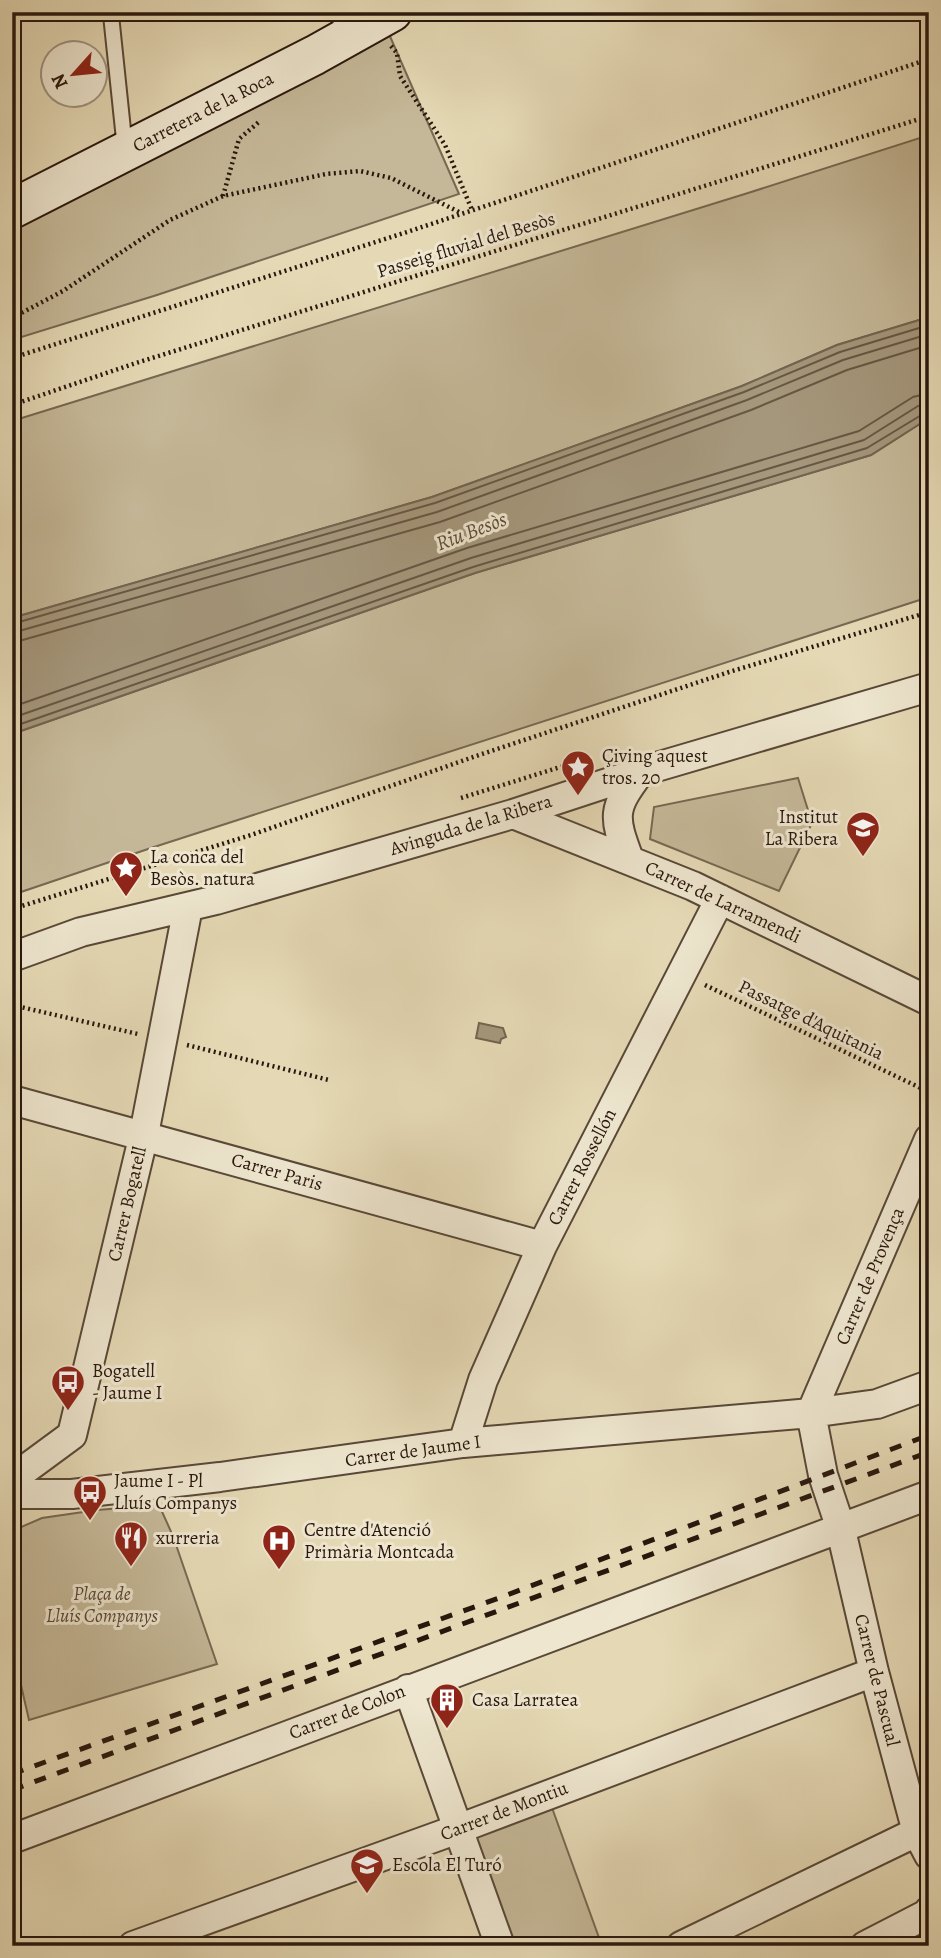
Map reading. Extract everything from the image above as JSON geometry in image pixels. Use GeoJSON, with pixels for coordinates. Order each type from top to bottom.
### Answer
{"type":"FeatureCollection","features":[{"type":"Feature","properties":{"kind":"street","name":"Carretera de la Roca"},"geometry":{"type":"LineString","coordinates":[[12,209],[315,55],[366,23]]}},
{"type":"Feature","properties":{"kind":"street","name":"Avinguda de la Ribera"},"geometry":{"type":"LineString","coordinates":[[12,957],[81,932],[188,907],[513,814],[640,772],[929,687]]}},
{"type":"Feature","properties":{"kind":"street"},"geometry":{"type":"LineString","coordinates":[[629,859],[620,835],[616,812],[625,792],[640,772]]}},
{"type":"Feature","properties":{"kind":"street","name":"Carrer de Larramendi"},"geometry":{"type":"LineString","coordinates":[[513,814],[629,859],[720,899],[929,1001]]}},
{"type":"Feature","properties":{"kind":"street","name":"Carrer Rossellón"},"geometry":{"type":"LineString","coordinates":[[463,1443],[482,1380],[542,1246],[720,899]]}},
{"type":"Feature","properties":{"kind":"street","name":"Carrer Bogatell"},"geometry":{"type":"LineString","coordinates":[[15,1481],[72,1436],[144,1135],[188,907]]}},
{"type":"Feature","properties":{"kind":"street","name":"Carrer Paris"},"geometry":{"type":"LineString","coordinates":[[12,1100],[542,1246]]}},
{"type":"Feature","properties":{"kind":"street","name":"Carrer de Provença"},"geometry":{"type":"LineString","coordinates":[[811,1413],[929,1139]]}},
{"type":"Feature","properties":{"kind":"street","name":"Carrer de Jaume I"},"geometry":{"type":"LineString","coordinates":[[15,1481],[72,1494],[220,1477],[463,1443],[811,1413],[877,1404],[929,1385]]}},
{"type":"Feature","properties":{"kind":"street","name":"Carrer de Pascual"},"geometry":{"type":"LineString","coordinates":[[811,1413],[823,1475],[840,1527],[874,1672],[925,1838]]}},
{"type":"Feature","properties":{"kind":"street","name":"Carrer de Colon"},"geometry":{"type":"LineString","coordinates":[[12,1839],[929,1494]]}},
{"type":"Feature","properties":{"kind":"street","name":"Carrer de Montiu"},"geometry":{"type":"LineString","coordinates":[[133,1946],[458,1829],[874,1672]]}},
{"type":"Feature","properties":{"kind":"street"},"geometry":{"type":"LineString","coordinates":[[408,1689],[500,1946]]}},
{"type":"Feature","properties":{"kind":"street"},"geometry":{"type":"LineString","coordinates":[[681,1946],[925,1838]]}},
{"type":"Feature","properties":{"kind":"street"},"geometry":{"type":"LineString","coordinates":[[864,1946],[928,1912]]}},
{"type":"Feature","properties":{"kind":"lane"},"geometry":{"type":"LineString","coordinates":[[113,12],[111,15],[125,151]]}},
{"type":"Feature","properties":{"kind":"path"},"geometry":{"type":"LineString","coordinates":[[366,23],[397,53],[400,76],[445,145],[472,210]]}},
{"type":"Feature","properties":{"kind":"path"},"geometry":{"type":"LineString","coordinates":[[12,358],[461,214],[929,59]]}},
{"type":"Feature","properties":{"kind":"path","name":"Passeig fluvial del Besòs"},"geometry":{"type":"LineString","coordinates":[[12,405],[149,359],[929,116]]}},
{"type":"Feature","properties":{"kind":"path"},"geometry":{"type":"LineString","coordinates":[[12,317],[63,291],[170,220],[223,196],[326,174],[360,171],[391,178],[461,214]]}},
{"type":"Feature","properties":{"kind":"path"},"geometry":{"type":"LineString","coordinates":[[12,909],[251,835],[729,672],[929,612]]}},
{"type":"Feature","properties":{"kind":"path","name":"Avinguda de la Ribera"},"geometry":{"type":"LineString","coordinates":[[513,782],[598,755]]}},
{"type":"Feature","properties":{"kind":"path","name":"Passatge d'Aquitania"},"geometry":{"type":"LineString","coordinates":[[681,974],[929,1092]]}},
{"type":"Feature","properties":{"kind":"green space"},"geometry":{"type":"Polygon","coordinates":[[[389,34],[459,194],[157,295],[12,340],[12,230],[389,34]]]}},
{"type":"Feature","properties":{"kind":"green space"},"geometry":{"type":"Polygon","coordinates":[[[929,135],[929,317],[837,345],[742,386],[432,497],[12,618],[12,421],[929,135]]]}},
{"type":"Feature","properties":{"kind":"green space"},"geometry":{"type":"Polygon","coordinates":[[[929,418],[929,597],[12,895],[12,734],[475,573],[871,455],[929,418]]]}},
{"type":"Feature","properties":{"kind":"green space"},"geometry":{"type":"Polygon","coordinates":[[[798,778],[812,823],[779,891],[650,839],[654,807],[798,778]]]}},
{"type":"Feature","properties":{"kind":"green space","name":"Plaça de Lluís Companys"},"geometry":{"type":"Polygon","coordinates":[[[159,1505],[173,1536],[217,1664],[29,1720],[12,1646],[12,1531],[42,1518],[159,1505]]]}},
{"type":"Feature","properties":{"kind":"green space"},"geometry":{"type":"Polygon","coordinates":[[[551,1805],[602,1946],[513,1946],[471,1834],[551,1805]]]}},
{"type":"Feature","properties":{"kind":"water","name":"Riu Besòs"},"geometry":{"type":"Polygon","coordinates":[[[929,317],[929,418],[871,455],[475,573],[12,734],[12,618],[432,497],[742,386],[837,345],[929,317]]]}},
{"type":"Feature","properties":{"kind":"water"},"geometry":{"type":"Polygon","coordinates":[[[479,1023],[503,1028],[506,1037],[501,1039],[500,1043],[476,1038],[479,1023]]]}},
{"type":"Feature","properties":{"kind":"railway"},"geometry":{"type":"LineString","coordinates":[[12,1774],[499,1598],[929,1435]]}},
{"type":"Feature","properties":{"kind":"railway"},"geometry":{"type":"LineString","coordinates":[[12,1790],[929,1452]]}},
{"type":"Feature","properties":{"kind":"place","name":"Çiving aquest tros. 20"},"geometry":{"type":"Point","coordinates":[578,797]}},
{"type":"Feature","properties":{"kind":"place","name":"Institut La Ribera"},"geometry":{"type":"Point","coordinates":[863,858]}},
{"type":"Feature","properties":{"kind":"place","name":"La conca del Besòs. natura"},"geometry":{"type":"Point","coordinates":[126,898]}},
{"type":"Feature","properties":{"kind":"place","name":"Bogatell - Jaume I"},"geometry":{"type":"Point","coordinates":[68,1412]}},
{"type":"Feature","properties":{"kind":"place","name":"Jaume I - Pl Lluís Companys"},"geometry":{"type":"Point","coordinates":[90,1522]}},
{"type":"Feature","properties":{"kind":"place","name":"xurreria"},"geometry":{"type":"Point","coordinates":[131,1568]}},
{"type":"Feature","properties":{"kind":"place","name":"Centre d'Atenció Primària Montcada"},"geometry":{"type":"Point","coordinates":[279,1571]}},
{"type":"Feature","properties":{"kind":"place","name":"Casa Larratea"},"geometry":{"type":"Point","coordinates":[447,1730]}},
{"type":"Feature","properties":{"kind":"place","name":"Escola El Turó"},"geometry":{"type":"Point","coordinates":[367,1895]}}]}
